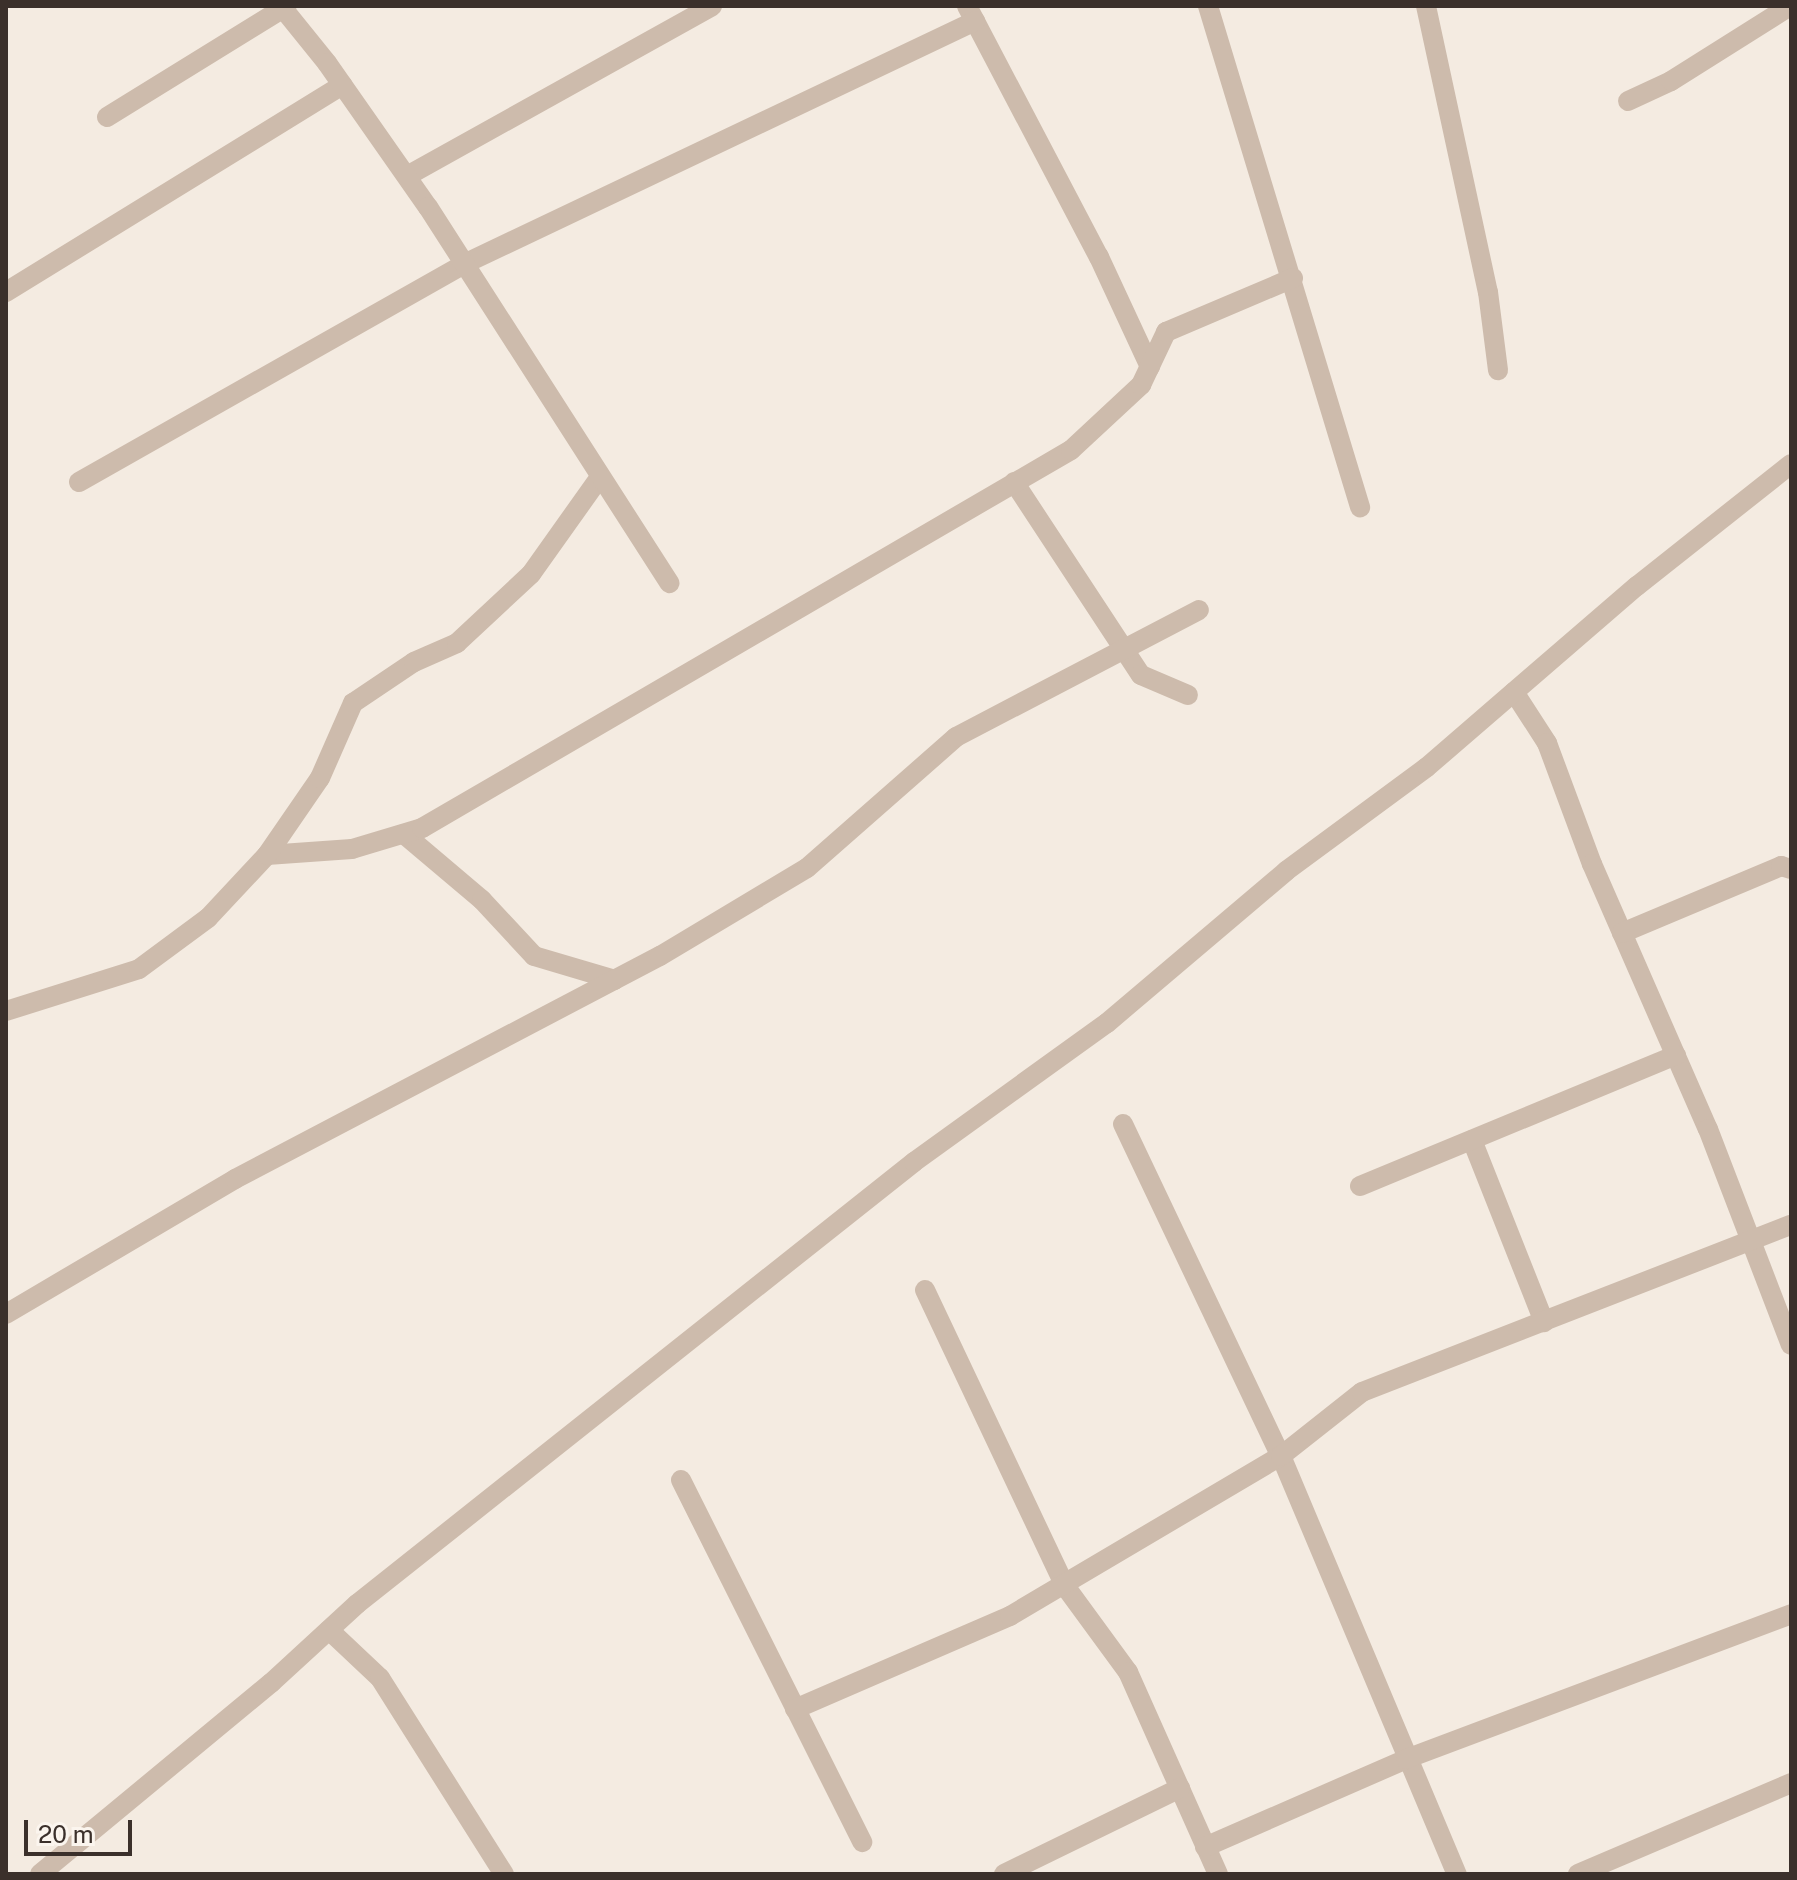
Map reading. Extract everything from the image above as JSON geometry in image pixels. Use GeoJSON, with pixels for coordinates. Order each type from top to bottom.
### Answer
{"type":"FeatureCollection","features":[{"type":"Feature","properties":{"kind":"street"},"geometry":{"type":"LineString","coordinates":[[407,176],[712,6]]}},
{"type":"Feature","properties":{"kind":"street"},"geometry":{"type":"LineString","coordinates":[[1208,6],[1360,507]]}},
{"type":"Feature","properties":{"kind":"street"},"geometry":{"type":"LineString","coordinates":[[1426,6],[1488,292],[1498,370]]}},
{"type":"Feature","properties":{"kind":"street"},"geometry":{"type":"LineString","coordinates":[[1628,101],[1671,81],[1790,6]]}},
{"type":"Feature","properties":{"kind":"street"},"geometry":{"type":"LineString","coordinates":[[107,117],[284,7],[407,176],[669,583]]}},
{"type":"Feature","properties":{"kind":"street"},"geometry":{"type":"LineString","coordinates":[[79,482],[464,264],[971,13],[1099,257],[1150,367]]}},
{"type":"Feature","properties":{"kind":"street"},"geometry":{"type":"LineString","coordinates":[[6,292],[343,85]]}},
{"type":"Feature","properties":{"kind":"street"},"geometry":{"type":"LineString","coordinates":[[267,855],[352,849],[422,828],[1071,450],[1141,385],[1166,332],[1293,278]]}},
{"type":"Feature","properties":{"kind":"street"},"geometry":{"type":"LineString","coordinates":[[40,1874],[329,1630],[914,1162],[1107,1023],[1286,871],[1427,767],[1791,464]]}},
{"type":"Feature","properties":{"kind":"street"},"geometry":{"type":"LineString","coordinates":[[6,1011],[139,969],[208,918],[267,855],[320,778],[353,703],[414,662],[457,643],[531,574],[600,477]]}},
{"type":"Feature","properties":{"kind":"street"},"geometry":{"type":"LineString","coordinates":[[1014,482],[1141,675],[1188,695]]}},
{"type":"Feature","properties":{"kind":"street"},"geometry":{"type":"LineString","coordinates":[[6,1314],[235,1179],[615,980],[807,868],[956,737],[1126,652],[1199,610]]}},
{"type":"Feature","properties":{"kind":"street"},"geometry":{"type":"LineString","coordinates":[[1514,692],[1547,743],[1791,1345]]}},
{"type":"Feature","properties":{"kind":"street"},"geometry":{"type":"LineString","coordinates":[[404,834],[482,900],[534,956],[615,980]]}},
{"type":"Feature","properties":{"kind":"street"},"geometry":{"type":"LineString","coordinates":[[1622,933],[1781,866],[1791,869]]}},
{"type":"Feature","properties":{"kind":"street"},"geometry":{"type":"LineString","coordinates":[[1360,1186],[1676,1055]]}},
{"type":"Feature","properties":{"kind":"street"},"geometry":{"type":"LineString","coordinates":[[1123,1124],[1281,1456],[1457,1874]]}},
{"type":"Feature","properties":{"kind":"street"},"geometry":{"type":"LineString","coordinates":[[1472,1140],[1544,1322]]}},
{"type":"Feature","properties":{"kind":"street"},"geometry":{"type":"LineString","coordinates":[[795,1709],[1010,1616],[1065,1586],[1281,1456],[1362,1392],[1791,1225]]}},
{"type":"Feature","properties":{"kind":"street"},"geometry":{"type":"LineString","coordinates":[[925,1290],[1065,1586],[1128,1672],[1218,1874]]}},
{"type":"Feature","properties":{"kind":"street"},"geometry":{"type":"LineString","coordinates":[[681,1480],[862,1842]]}},
{"type":"Feature","properties":{"kind":"street"},"geometry":{"type":"LineString","coordinates":[[1205,1847],[1406,1759],[1791,1614]]}},
{"type":"Feature","properties":{"kind":"street"},"geometry":{"type":"LineString","coordinates":[[329,1630],[380,1678],[504,1874]]}},
{"type":"Feature","properties":{"kind":"street"},"geometry":{"type":"LineString","coordinates":[[1578,1874],[1791,1783]]}},
{"type":"Feature","properties":{"kind":"street"},"geometry":{"type":"LineString","coordinates":[[1004,1874],[1180,1788]]}}]}
